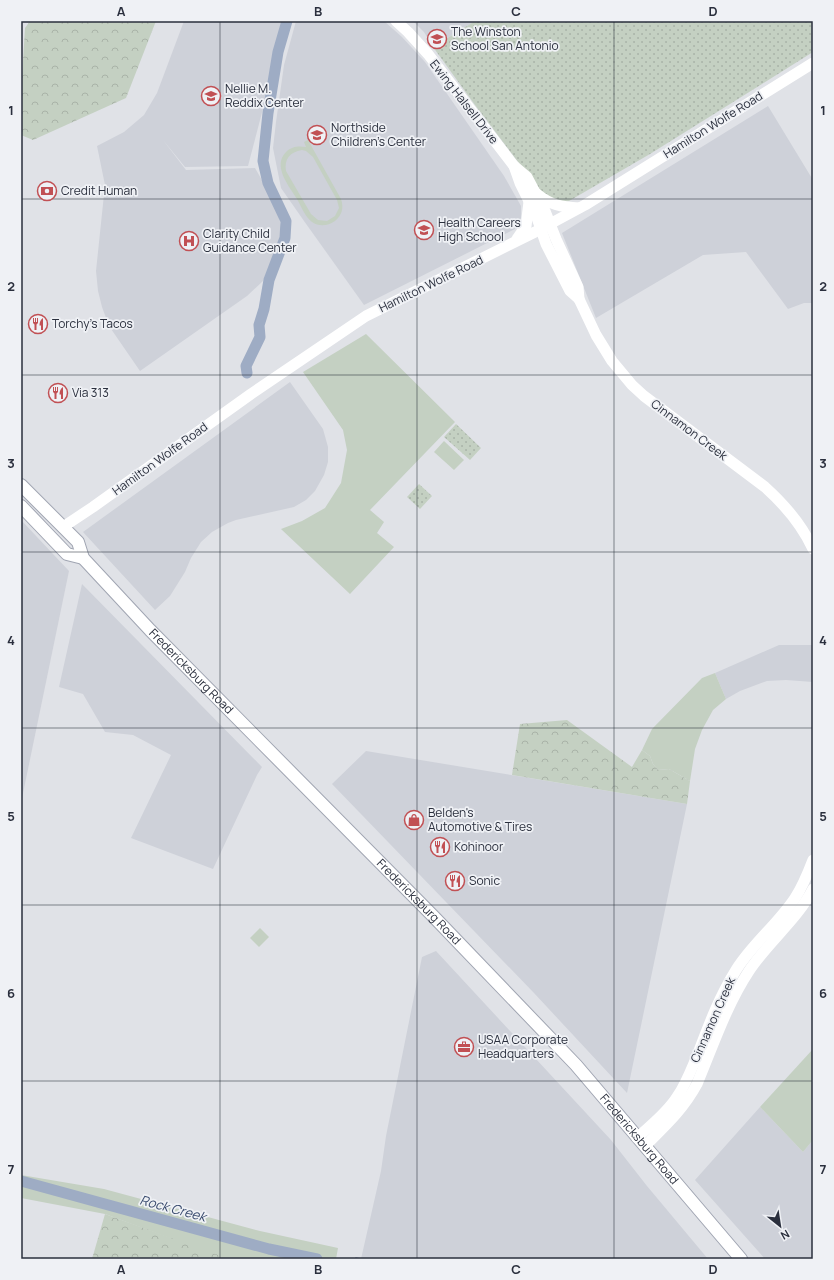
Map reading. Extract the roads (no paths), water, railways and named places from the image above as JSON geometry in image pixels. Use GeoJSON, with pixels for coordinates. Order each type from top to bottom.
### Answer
{"type":"FeatureCollection","features":[{"type":"Feature","properties":{"kind":"main road","name":"Fredericksburg Road"},"geometry":{"type":"LineString","coordinates":[[21,485],[78,542],[83,558],[150,630],[502,987],[576,1065],[741,1259]]}},
{"type":"Feature","properties":{"kind":"main road","name":"Fredericksburg Road"},"geometry":{"type":"LineString","coordinates":[[21,506],[67,554],[83,558]]}},
{"type":"Feature","properties":{"kind":"main road"},"geometry":{"type":"LineString","coordinates":[[41,527],[52,529],[63,527]]}},
{"type":"Feature","properties":{"kind":"street","name":"Ewing Halsell Drive"},"geometry":{"type":"LineString","coordinates":[[396,21],[428,54],[514,166],[520,183],[545,210],[545,227]]}},
{"type":"Feature","properties":{"kind":"street","name":"Hamilton Wolfe Road"},"geometry":{"type":"LineString","coordinates":[[63,527],[94,507],[250,394],[350,326],[373,312],[545,227],[579,208],[813,63]]}},
{"type":"Feature","properties":{"kind":"street"},"geometry":{"type":"LineString","coordinates":[[513,243],[526,226],[533,197],[554,205],[579,208]]}},
{"type":"Feature","properties":{"kind":"street","name":"Cinnamon Creek"},"geometry":{"type":"LineString","coordinates":[[545,227],[578,287],[578,299],[603,348],[612,361],[632,385],[644,396],[779,500],[796,521],[813,549]]}},
{"type":"Feature","properties":{"kind":"street","name":"Cinnamon Creek"},"geometry":{"type":"LineString","coordinates":[[641,1142],[678,1097],[722,996],[736,970],[754,945],[788,908],[796,897],[804,884],[813,860]]}},
{"type":"Feature","properties":{"kind":"street","name":"Cinnamon Creek"},"geometry":{"type":"LineString","coordinates":[[641,1142],[677,1115],[690,1098],[735,994],[763,952],[799,912],[813,889]]}},
{"type":"Feature","properties":{"kind":"waterway"},"geometry":{"type":"LineString","coordinates":[[247,373],[246,366],[260,337],[259,325],[264,309],[269,280],[285,238],[286,221],[268,183],[263,161],[268,113],[278,52],[287,21]]}},
{"type":"Feature","properties":{"kind":"waterway","name":"Rock Creek"},"geometry":{"type":"LineString","coordinates":[[21,1181],[269,1249],[317,1259]]}},
{"type":"Feature","properties":{"kind":"place","name":"The Winston School San Antonio"},"geometry":{"type":"Point","coordinates":[437,39]}},
{"type":"Feature","properties":{"kind":"place","name":"Nellie M. Reddix Center"},"geometry":{"type":"Point","coordinates":[211,96]}},
{"type":"Feature","properties":{"kind":"place","name":"Northside Children's Center"},"geometry":{"type":"Point","coordinates":[317,135]}},
{"type":"Feature","properties":{"kind":"place","name":"Credit Human"},"geometry":{"type":"Point","coordinates":[47,191]}},
{"type":"Feature","properties":{"kind":"place","name":"Health Careers High School"},"geometry":{"type":"Point","coordinates":[424,230]}},
{"type":"Feature","properties":{"kind":"place","name":"Clarity Child Guidance Center"},"geometry":{"type":"Point","coordinates":[189,241]}},
{"type":"Feature","properties":{"kind":"place","name":"Torchy’s Tacos"},"geometry":{"type":"Point","coordinates":[38,324]}},
{"type":"Feature","properties":{"kind":"place","name":"Via 313"},"geometry":{"type":"Point","coordinates":[58,393]}},
{"type":"Feature","properties":{"kind":"place","name":"Belden's Automotive & Tires"},"geometry":{"type":"Point","coordinates":[414,820]}},
{"type":"Feature","properties":{"kind":"place","name":"Kohinoor"},"geometry":{"type":"Point","coordinates":[440,847]}},
{"type":"Feature","properties":{"kind":"place","name":"Sonic"},"geometry":{"type":"Point","coordinates":[455,881]}},
{"type":"Feature","properties":{"kind":"place","name":"USAA Corporate Headquarters"},"geometry":{"type":"Point","coordinates":[464,1047]}}]}
